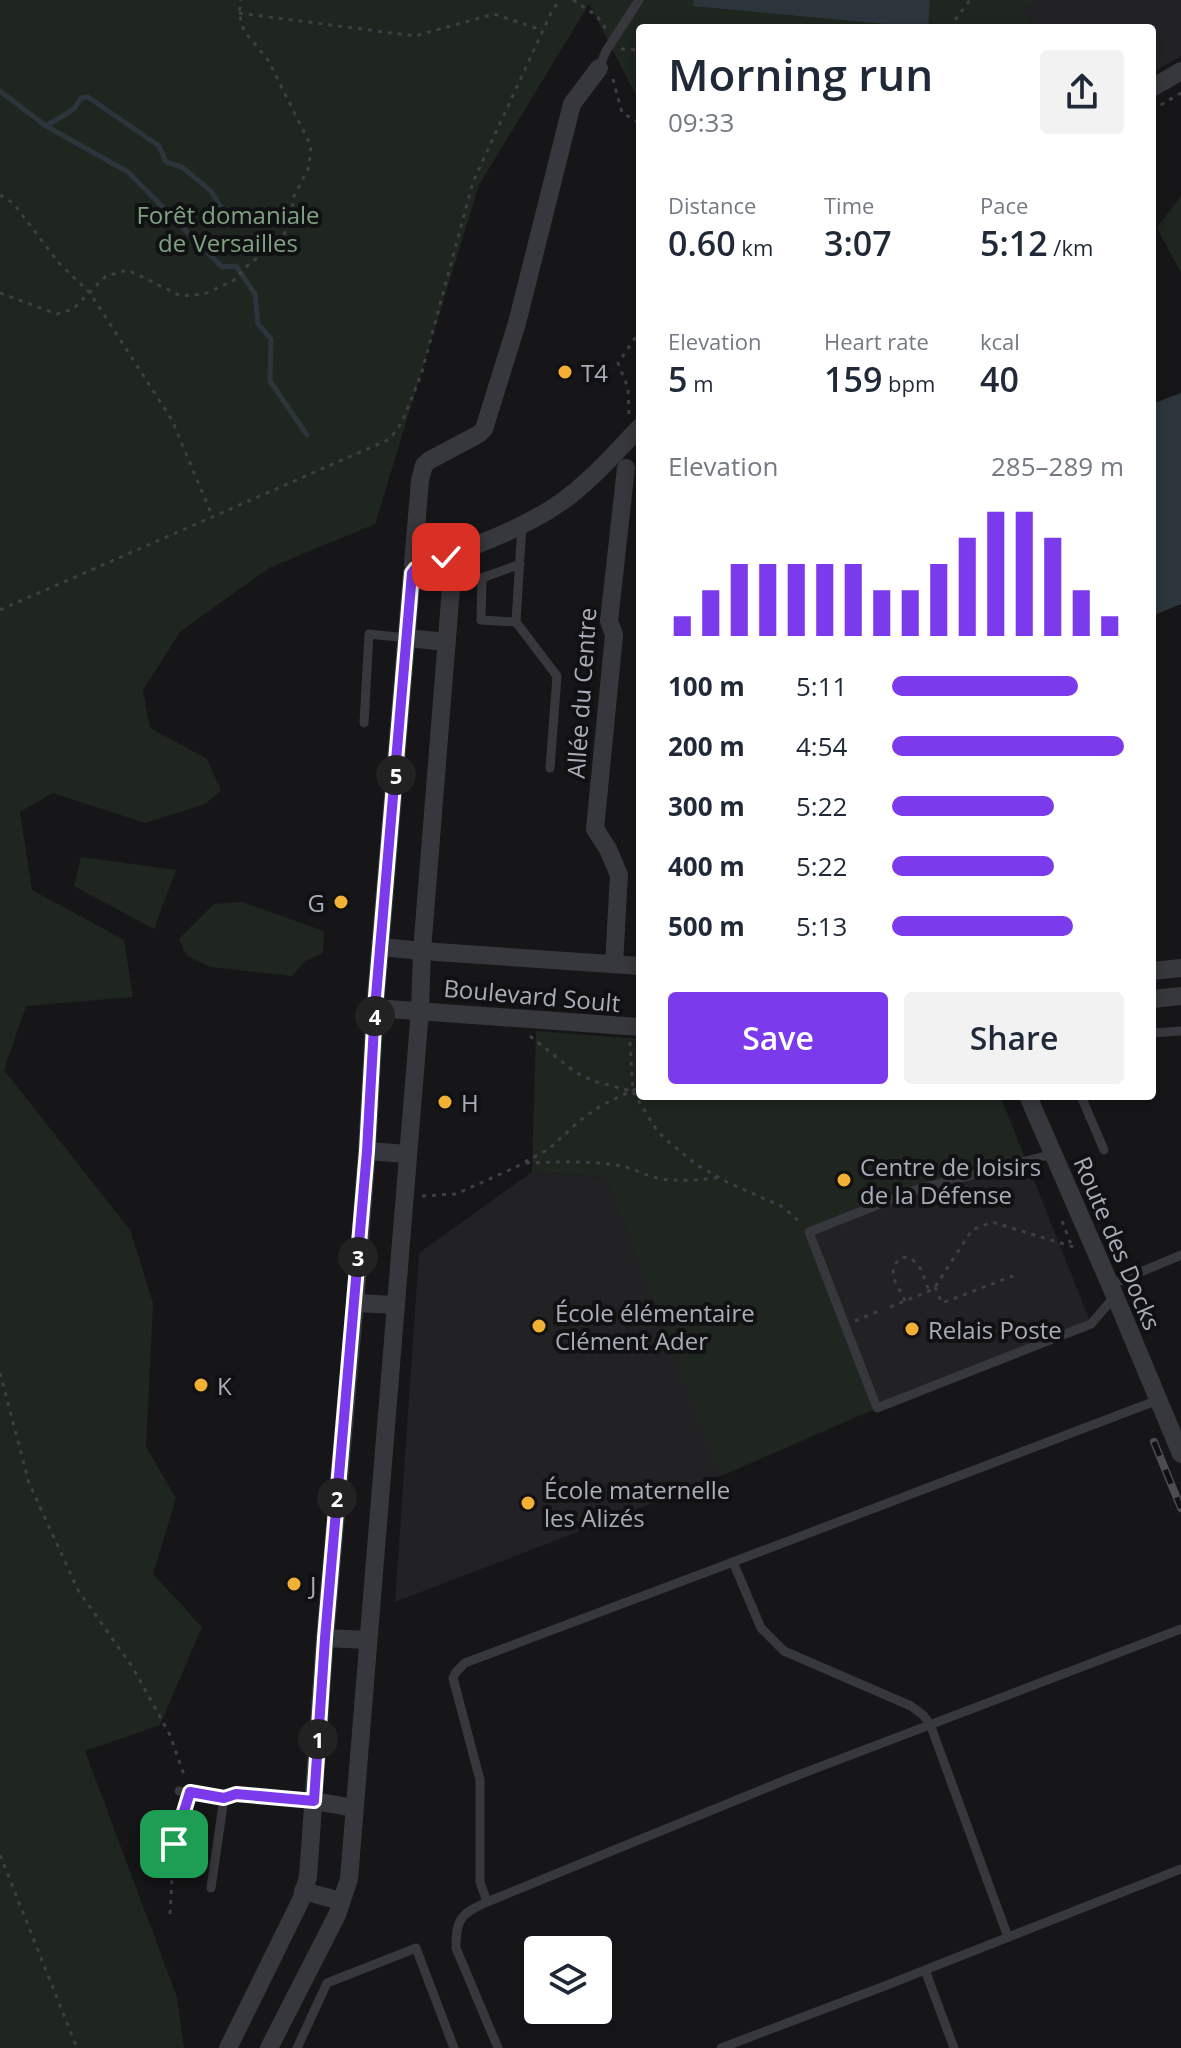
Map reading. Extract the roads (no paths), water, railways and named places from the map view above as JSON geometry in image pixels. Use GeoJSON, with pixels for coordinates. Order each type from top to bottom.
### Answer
{"type":"FeatureCollection","features":[{"type":"Feature","properties":{"kind":"street"},"geometry":{"type":"LineString","coordinates":[[415,569],[420,480],[424,465],[484,429],[517,323],[572,104],[603,60]]}},
{"type":"Feature","properties":{"kind":"street"},"geometry":{"type":"LineString","coordinates":[[1156,86],[1181,71]]}},
{"type":"Feature","properties":{"kind":"street"},"geometry":{"type":"LineString","coordinates":[[228,2048],[301,1900],[308,1877],[412,573],[415,569],[522,524],[624,465],[635,432]]}},
{"type":"Feature","properties":{"kind":"street","name":"Allée du Centre"},"geometry":{"type":"LineString","coordinates":[[614,964],[619,875],[595,829],[614,635],[609,621],[624,465]]}},
{"type":"Feature","properties":{"kind":"street"},"geometry":{"type":"LineString","coordinates":[[269,2048],[337,1915],[349,1879],[420,1010],[452,574],[446,557]]}},
{"type":"Feature","properties":{"kind":"street"},"geometry":{"type":"LineString","coordinates":[[407,638],[447,642]]}},
{"type":"Feature","properties":{"kind":"street","name":"Boulevard Soult"},"geometry":{"type":"LineString","coordinates":[[382,947],[636,966]]}},
{"type":"Feature","properties":{"kind":"street"},"geometry":{"type":"LineString","coordinates":[[1156,971],[1181,968]]}},
{"type":"Feature","properties":{"kind":"street"},"geometry":{"type":"LineString","coordinates":[[1156,999],[1181,996]]}},
{"type":"Feature","properties":{"kind":"street","name":"Boulevard Soult"},"geometry":{"type":"LineString","coordinates":[[375,1008],[635,1027]]}},
{"type":"Feature","properties":{"kind":"street","name":"Route des Docks"},"geometry":{"type":"LineString","coordinates":[[1030,1100],[1181,1454]]}},
{"type":"Feature","properties":{"kind":"street"},"geometry":{"type":"LineString","coordinates":[[367,1151],[408,1154]]}},
{"type":"Feature","properties":{"kind":"street"},"geometry":{"type":"LineString","coordinates":[[355,1303],[396,1305]]}},
{"type":"Feature","properties":{"kind":"street"},"geometry":{"type":"LineString","coordinates":[[325,1638],[368,1640]]}},
{"type":"Feature","properties":{"kind":"street"},"geometry":{"type":"LineString","coordinates":[[314,1801],[354,1808]]}},
{"type":"Feature","properties":{"kind":"street"},"geometry":{"type":"LineString","coordinates":[[303,1891],[341,1901]]}},
{"type":"Feature","properties":{"kind":"lane"},"geometry":{"type":"LineString","coordinates":[[603,60],[639,0]]}},
{"type":"Feature","properties":{"kind":"lane"},"geometry":{"type":"LineString","coordinates":[[522,524],[516,622],[557,676],[550,768]]}},
{"type":"Feature","properties":{"kind":"lane"},"geometry":{"type":"LineString","coordinates":[[516,622],[481,620],[482,578],[520,564]]}},
{"type":"Feature","properties":{"kind":"lane"},"geometry":{"type":"LineString","coordinates":[[364,723],[369,634],[407,638]]}},
{"type":"Feature","properties":{"kind":"lane"},"geometry":{"type":"LineString","coordinates":[[1156,1033],[1181,1031]]}},
{"type":"Feature","properties":{"kind":"lane"},"geometry":{"type":"LineString","coordinates":[[1083,1100],[1104,1150]]}},
{"type":"Feature","properties":{"kind":"lane"},"geometry":{"type":"LineString","coordinates":[[1053,1154],[918,1189],[809,1232],[877,1408],[1091,1324],[1112,1290],[1181,1255]]}},
{"type":"Feature","properties":{"kind":"lane"},"geometry":{"type":"LineString","coordinates":[[487,1902],[480,1882],[480,1780],[453,1678],[465,1663],[1158,1400]]}},
{"type":"Feature","properties":{"kind":"lane"},"geometry":{"type":"LineString","coordinates":[[733,1562],[761,1628],[784,1651],[911,1706],[930,1724],[1008,1937]]}},
{"type":"Feature","properties":{"kind":"lane"},"geometry":{"type":"LineString","coordinates":[[498,2048],[456,1948],[458,1922],[466,1912],[788,1779],[1181,1629]]}},
{"type":"Feature","properties":{"kind":"lane"},"geometry":{"type":"LineString","coordinates":[[179,1791],[224,1798],[236,1794],[314,1801]]}},
{"type":"Feature","properties":{"kind":"lane"},"geometry":{"type":"LineString","coordinates":[[211,1888],[224,1798]]}},
{"type":"Feature","properties":{"kind":"lane"},"geometry":{"type":"LineString","coordinates":[[721,2048],[1181,1869]]}},
{"type":"Feature","properties":{"kind":"lane"},"geometry":{"type":"LineString","coordinates":[[297,2048],[327,1983],[416,1948],[454,2048]]}},
{"type":"Feature","properties":{"kind":"lane"},"geometry":{"type":"LineString","coordinates":[[925,1970],[954,2048]]}},
{"type":"Feature","properties":{"kind":"waterway"},"geometry":{"type":"LineString","coordinates":[[0,91],[46,126],[128,172],[222,267],[236,266],[255,294],[258,324],[271,339],[270,381],[307,435]]}},
{"type":"Feature","properties":{"kind":"waterway"},"geometry":{"type":"LineString","coordinates":[[46,126],[74,109],[81,98],[88,97],[159,146],[166,162],[182,167],[211,191],[226,215],[244,225]]}},
{"type":"Feature","properties":{"kind":"railway"},"geometry":{"type":"LineString","coordinates":[[1154,1442],[1181,1508]]}},
{"type":"Feature","properties":{"kind":"place","name":"T4"},"geometry":{"type":"Point","coordinates":[565,372]}},
{"type":"Feature","properties":{"kind":"place","name":"G"},"geometry":{"type":"Point","coordinates":[341,902]}},
{"type":"Feature","properties":{"kind":"place","name":"H"},"geometry":{"type":"Point","coordinates":[445,1102]}},
{"type":"Feature","properties":{"kind":"place","name":"Centre de loisirs de la Défense"},"geometry":{"type":"Point","coordinates":[844,1180]}},
{"type":"Feature","properties":{"kind":"place","name":"École élémentaire Clément Ader"},"geometry":{"type":"Point","coordinates":[539,1326]}},
{"type":"Feature","properties":{"kind":"place","name":"Relais Poste"},"geometry":{"type":"Point","coordinates":[912,1329]}},
{"type":"Feature","properties":{"kind":"place","name":"K"},"geometry":{"type":"Point","coordinates":[201,1385]}},
{"type":"Feature","properties":{"kind":"place","name":"École maternelle les Alizés"},"geometry":{"type":"Point","coordinates":[528,1503]}},
{"type":"Feature","properties":{"kind":"place","name":"J"},"geometry":{"type":"Point","coordinates":[294,1584]}},
{"type":"Feature","properties":{"kind":"park label","name":"Forêt domaniale de Versailles"},"geometry":{"type":"Point","coordinates":[228,228]}}]}
